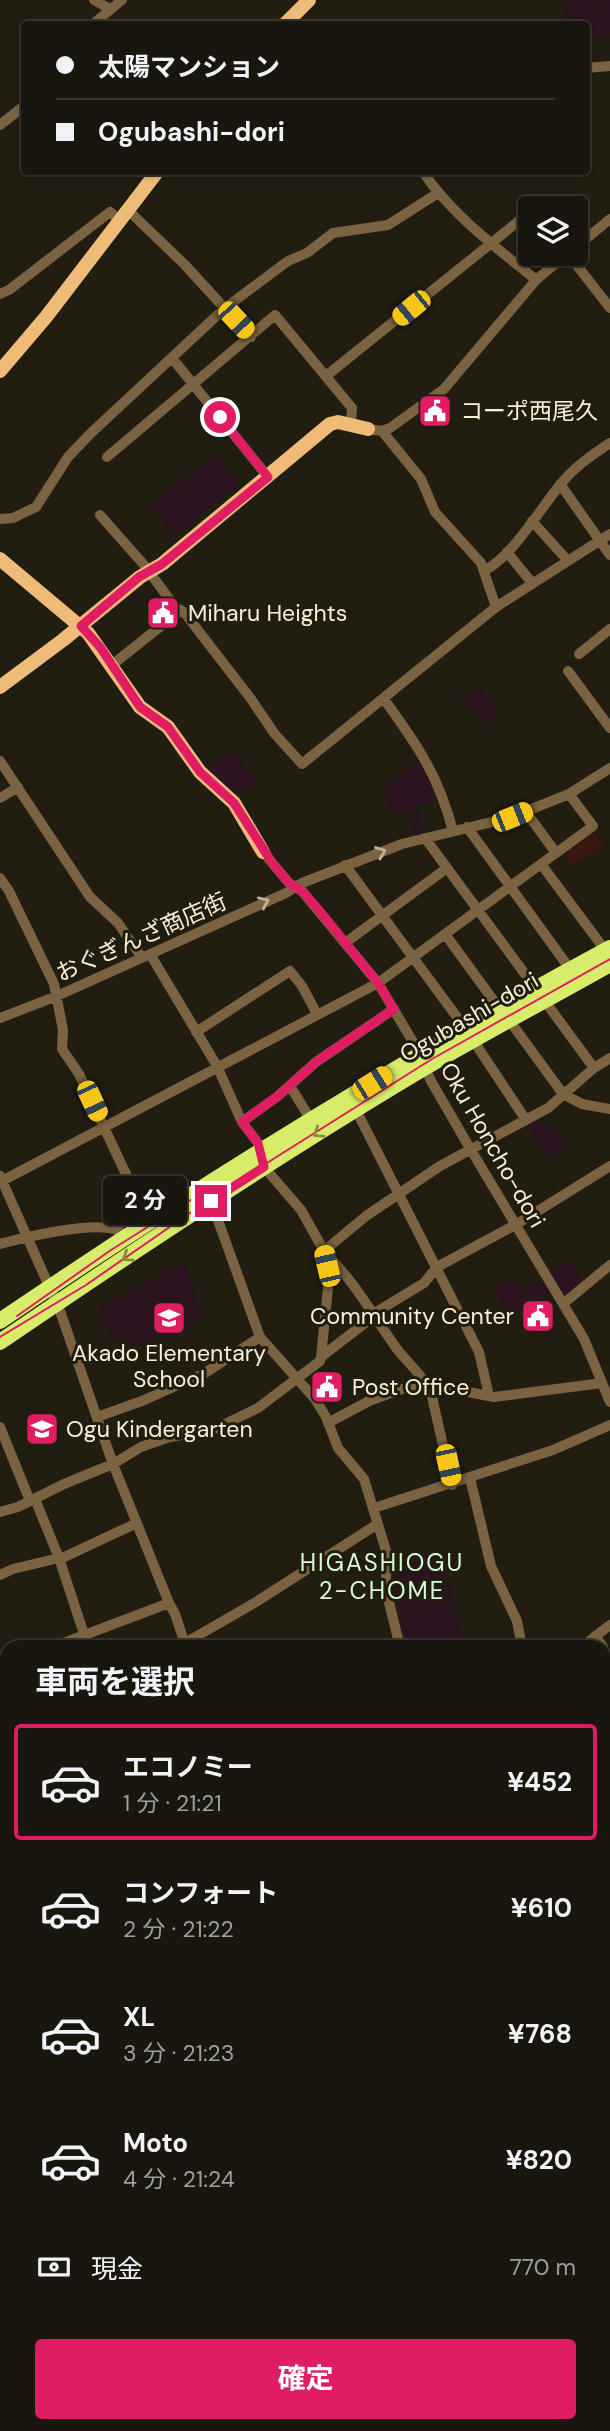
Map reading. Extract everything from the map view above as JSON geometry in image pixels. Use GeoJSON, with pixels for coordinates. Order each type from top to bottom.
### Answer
{"type":"FeatureCollection","features":[{"type":"Feature","properties":{"kind":"main road","name":"Ogubashi-dori"},"geometry":{"type":"LineString","coordinates":[[539,995],[570,969],[608,954]]}},
{"type":"Feature","properties":{"kind":"main road","name":"Ogubashi-dori"},"geometry":{"type":"LineString","coordinates":[[0,1321],[53,1295],[211,1201],[311,1120],[422,1061],[608,954]]}},
{"type":"Feature","properties":{"kind":"main road","name":"Ogubashi-dori"},"geometry":{"type":"LineString","coordinates":[[0,1342],[53,1295],[149,1223],[356,1110],[422,1061]]}},
{"type":"Feature","properties":{"kind":"street"},"geometry":{"type":"LineString","coordinates":[[94,0],[110,9]]}},
{"type":"Feature","properties":{"kind":"street"},"geometry":{"type":"LineString","coordinates":[[96,21],[122,0]]}},
{"type":"Feature","properties":{"kind":"street"},"geometry":{"type":"LineString","coordinates":[[288,21],[309,0]]}},
{"type":"Feature","properties":{"kind":"street"},"geometry":{"type":"LineString","coordinates":[[590,68],[610,66]]}},
{"type":"Feature","properties":{"kind":"street"},"geometry":{"type":"LineString","coordinates":[[0,125],[21,108]]}},
{"type":"Feature","properties":{"kind":"street"},"geometry":{"type":"LineString","coordinates":[[0,371],[46,317],[155,175]]}},
{"type":"Feature","properties":{"kind":"street"},"geometry":{"type":"LineString","coordinates":[[425,175],[438,193],[491,243],[536,280]]}},
{"type":"Feature","properties":{"kind":"street"},"geometry":{"type":"LineString","coordinates":[[0,519],[13,518],[36,507],[68,457],[225,308],[288,261],[307,253],[333,233],[388,225],[438,193]]}},
{"type":"Feature","properties":{"kind":"street"},"geometry":{"type":"LineString","coordinates":[[0,294],[9,290],[110,212],[124,215],[225,308],[251,337]]}},
{"type":"Feature","properties":{"kind":"street"},"geometry":{"type":"LineString","coordinates":[[588,237],[610,219]]}},
{"type":"Feature","properties":{"kind":"street"},"geometry":{"type":"LineString","coordinates":[[326,376],[518,222]]}},
{"type":"Feature","properties":{"kind":"street"},"geometry":{"type":"LineString","coordinates":[[375,430],[433,398],[444,389],[536,280],[553,266]]}},
{"type":"Feature","properties":{"kind":"street"},"geometry":{"type":"LineString","coordinates":[[577,266],[610,308]]}},
{"type":"Feature","properties":{"kind":"street"},"geometry":{"type":"LineString","coordinates":[[107,457],[275,315],[352,408],[351,424]]}},
{"type":"Feature","properties":{"kind":"street"},"geometry":{"type":"LineString","coordinates":[[172,358],[268,477]]}},
{"type":"Feature","properties":{"kind":"street"},"geometry":{"type":"LineString","coordinates":[[0,688],[149,571],[162,564],[330,424],[338,422],[375,430],[421,479],[435,512],[485,570],[496,607]]}},
{"type":"Feature","properties":{"kind":"street"},"geometry":{"type":"LineString","coordinates":[[485,570],[507,552],[560,484],[610,443]]}},
{"type":"Feature","properties":{"kind":"street"},"geometry":{"type":"LineString","coordinates":[[560,484],[610,555]]}},
{"type":"Feature","properties":{"kind":"street"},"geometry":{"type":"LineString","coordinates":[[100,516],[149,571],[175,607],[181,610],[251,699],[274,733],[302,764],[496,607],[610,534]]}},
{"type":"Feature","properties":{"kind":"street"},"geometry":{"type":"LineString","coordinates":[[532,521],[568,561]]}},
{"type":"Feature","properties":{"kind":"street"},"geometry":{"type":"LineString","coordinates":[[507,552],[532,583]]}},
{"type":"Feature","properties":{"kind":"street"},"geometry":{"type":"LineString","coordinates":[[0,559],[81,626],[140,707],[168,727],[200,772],[234,803],[263,852]]}},
{"type":"Feature","properties":{"kind":"street"},"geometry":{"type":"LineString","coordinates":[[112,665],[181,610]]}},
{"type":"Feature","properties":{"kind":"street"},"geometry":{"type":"LineString","coordinates":[[579,654],[610,629]]}},
{"type":"Feature","properties":{"kind":"street"},"geometry":{"type":"LineString","coordinates":[[568,671],[610,728]]}},
{"type":"Feature","properties":{"kind":"street"},"geometry":{"type":"LineString","coordinates":[[384,699],[424,755],[443,796],[453,831]]}},
{"type":"Feature","properties":{"kind":"street"},"geometry":{"type":"LineString","coordinates":[[0,761],[90,897],[118,922],[146,956],[216,1066],[263,1159],[301,1210],[324,1251],[350,1279],[430,1388],[452,1485]]}},
{"type":"Feature","properties":{"kind":"street","name":"おぐぎんざ商店街"},"geometry":{"type":"LineString","coordinates":[[0,1018],[57,996],[345,865],[402,844],[526,812],[569,793],[610,768]]}},
{"type":"Feature","properties":{"kind":"street"},"geometry":{"type":"LineString","coordinates":[[0,798],[18,787]]}},
{"type":"Feature","properties":{"kind":"street"},"geometry":{"type":"LineString","coordinates":[[184,1640],[113,1464],[53,1295],[1,1179],[378,983],[593,826],[569,793]]}},
{"type":"Feature","properties":{"kind":"street"},"geometry":{"type":"LineString","coordinates":[[526,812],[556,853]]}},
{"type":"Feature","properties":{"kind":"street"},"geometry":{"type":"LineString","coordinates":[[467,827],[570,969]]}},
{"type":"Feature","properties":{"kind":"street"},"geometry":{"type":"LineString","coordinates":[[425,838],[594,1068]]}},
{"type":"Feature","properties":{"kind":"street","name":"Oku Honcho-dori"},"geometry":{"type":"LineString","coordinates":[[263,852],[283,877],[302,891],[378,983],[471,1150],[584,1339],[610,1402]]}},
{"type":"Feature","properties":{"kind":"street"},"geometry":{"type":"LineString","coordinates":[[541,864],[608,954]]}},
{"type":"Feature","properties":{"kind":"street"},"geometry":{"type":"LineString","coordinates":[[345,865],[469,1034],[526,1120]]}},
{"type":"Feature","properties":{"kind":"street"},"geometry":{"type":"LineString","coordinates":[[345,943],[447,868]]}},
{"type":"Feature","properties":{"kind":"street"},"geometry":{"type":"LineString","coordinates":[[0,878],[40,952],[57,996],[63,1030],[62,1049],[79,1074],[149,1223]]}},
{"type":"Feature","properties":{"kind":"street"},"geometry":{"type":"LineString","coordinates":[[445,934],[563,1094],[582,1104],[610,1109]]}},
{"type":"Feature","properties":{"kind":"street"},"geometry":{"type":"LineString","coordinates":[[196,1032],[290,971],[302,986],[317,1014]]}},
{"type":"Feature","properties":{"kind":"street"},"geometry":{"type":"LineString","coordinates":[[242,1122],[290,1086],[316,1062],[394,1009]]}},
{"type":"Feature","properties":{"kind":"street"},"geometry":{"type":"LineString","coordinates":[[324,1251],[366,1216],[440,1166],[548,1108],[594,1068],[610,1058]]}},
{"type":"Feature","properties":{"kind":"street"},"geometry":{"type":"LineString","coordinates":[[290,1086],[311,1120]]}},
{"type":"Feature","properties":{"kind":"street"},"geometry":{"type":"LineString","coordinates":[[356,1110],[479,1352],[489,1396]]}},
{"type":"Feature","properties":{"kind":"street"},"geometry":{"type":"LineString","coordinates":[[0,1512],[18,1507],[113,1464],[141,1447],[170,1437],[215,1429],[258,1408],[298,1380],[321,1357],[374,1315],[424,1283],[437,1267],[517,1224],[610,1166]]}},
{"type":"Feature","properties":{"kind":"street"},"geometry":{"type":"LineString","coordinates":[[211,1201],[260,1337],[315,1399],[338,1448],[364,1479],[388,1557],[385,1586],[398,1640]]}},
{"type":"Feature","properties":{"kind":"street"},"geometry":{"type":"LineString","coordinates":[[0,1244],[83,1229],[111,1228],[128,1237]]}},
{"type":"Feature","properties":{"kind":"street"},"geometry":{"type":"LineString","coordinates":[[321,1357],[328,1287],[324,1251]]}},
{"type":"Feature","properties":{"kind":"street"},"geometry":{"type":"LineString","coordinates":[[563,1304],[610,1265]]}},
{"type":"Feature","properties":{"kind":"street"},"geometry":{"type":"LineString","coordinates":[[97,1417],[142,1401],[205,1373],[260,1337]]}},
{"type":"Feature","properties":{"kind":"street"},"geometry":{"type":"LineString","coordinates":[[328,1423],[369,1401],[402,1389],[452,1389],[489,1396],[526,1394],[602,1383]]}},
{"type":"Feature","properties":{"kind":"street"},"geometry":{"type":"LineString","coordinates":[[374,1508],[452,1485],[553,1450],[610,1425]]}},
{"type":"Feature","properties":{"kind":"street"},"geometry":{"type":"LineString","coordinates":[[0,1427],[59,1558],[84,1634]]}},
{"type":"Feature","properties":{"kind":"street"},"geometry":{"type":"LineString","coordinates":[[470,1478],[491,1566],[517,1621],[521,1640]]}},
{"type":"Feature","properties":{"kind":"street"},"geometry":{"type":"LineString","coordinates":[[0,1575],[13,1569],[59,1558],[137,1523]]}},
{"type":"Feature","properties":{"kind":"street"},"geometry":{"type":"LineString","coordinates":[[194,1640],[376,1525]]}},
{"type":"Feature","properties":{"kind":"street"},"geometry":{"type":"LineString","coordinates":[[70,1640],[169,1603]]}},
{"type":"Feature","properties":{"kind":"street"},"geometry":{"type":"LineString","coordinates":[[590,1640],[610,1625]]}},
{"type":"Feature","properties":{"kind":"street"},"geometry":{"type":"LineString","coordinates":[[595,1636],[598,1640]]}},
{"type":"Feature","properties":{"kind":"shaded area"},"geometry":{"type":"Polygon","coordinates":[[[573,0],[610,0],[610,10],[592,12],[567,20],[562,8],[573,0]]]}},
{"type":"Feature","properties":{"kind":"shaded area"},"geometry":{"type":"Polygon","coordinates":[[[610,11],[610,35],[608,31],[590,38],[590,21],[570,21],[592,13],[600,15],[610,11]]]}},
{"type":"Feature","properties":{"kind":"shaded area"},"geometry":{"type":"Polygon","coordinates":[[[215,455],[239,485],[175,536],[151,506],[215,455]]]}},
{"type":"Feature","properties":{"kind":"shaded area"},"geometry":{"type":"Polygon","coordinates":[[[480,687],[499,714],[484,724],[466,699],[453,708],[452,706],[480,687]]]}},
{"type":"Feature","properties":{"kind":"shaded area"},"geometry":{"type":"Polygon","coordinates":[[[232,750],[257,781],[236,796],[207,770],[232,750]]]}},
{"type":"Feature","properties":{"kind":"shaded area"},"geometry":{"type":"Polygon","coordinates":[[[421,757],[442,799],[416,806],[424,833],[416,835],[408,809],[392,813],[384,789],[421,757]]]}},
{"type":"Feature","properties":{"kind":"shaded area"},"geometry":{"type":"Polygon","coordinates":[[[595,833],[603,845],[574,866],[565,854],[595,833]]]}},
{"type":"Feature","properties":{"kind":"shaded area"},"geometry":{"type":"Polygon","coordinates":[[[537,1120],[562,1135],[568,1144],[548,1157],[529,1124],[537,1120]]]}},
{"type":"Feature","properties":{"kind":"shaded area"},"geometry":{"type":"Polygon","coordinates":[[[568,1260],[583,1284],[564,1297],[549,1273],[568,1260]]]}},
{"type":"Feature","properties":{"kind":"shaded area"},"geometry":{"type":"Polygon","coordinates":[[[185,1263],[202,1319],[174,1328],[134,1348],[127,1333],[111,1338],[100,1308],[185,1263]]]}},
{"type":"Feature","properties":{"kind":"shaded area"},"geometry":{"type":"Polygon","coordinates":[[[514,1277],[523,1292],[544,1280],[551,1291],[510,1317],[494,1288],[514,1277]]]}},
{"type":"Feature","properties":{"kind":"shaded area"},"geometry":{"type":"Polygon","coordinates":[[[440,1548],[462,1640],[404,1640],[394,1592],[395,1562],[399,1558],[440,1548]]]}},
{"type":"Feature","properties":{"kind":"tram line"},"geometry":{"type":"LineString","coordinates":[[0,1337],[86,1285],[213,1197],[432,1059],[610,959]]}},
{"type":"Feature","properties":{"kind":"tram line"},"geometry":{"type":"LineString","coordinates":[[17,1316],[111,1250],[213,1186]]}},
{"type":"Feature","properties":{"kind":"place","name":"コーポ西尾久"},"geometry":{"type":"Point","coordinates":[435,411]}},
{"type":"Feature","properties":{"kind":"place","name":"Miharu Heights"},"geometry":{"type":"Point","coordinates":[163,613]}},
{"type":"Feature","properties":{"kind":"place","name":"Community Center"},"geometry":{"type":"Point","coordinates":[538,1316]}},
{"type":"Feature","properties":{"kind":"place","name":"Akado Elementary School"},"geometry":{"type":"Point","coordinates":[169,1318]}},
{"type":"Feature","properties":{"kind":"place","name":"Post Office"},"geometry":{"type":"Point","coordinates":[327,1387]}},
{"type":"Feature","properties":{"kind":"place","name":"Ogu Kindergarten"},"geometry":{"type":"Point","coordinates":[42,1429]}},
{"type":"Feature","properties":{"kind":"district","name":"HIGASHIOGU 2-CHOME"},"geometry":{"type":"Point","coordinates":[382,1577]}},
{"type":"Feature","properties":{"kind":"route"},"geometry":{"type":"LineString","coordinates":[[211,1201],[264,1167],[262,1151],[242,1122],[278,1096],[316,1062],[394,1009],[378,983],[319,910],[302,891],[289,883],[263,852],[231,799],[200,772],[168,727],[140,707],[100,647],[81,626],[139,577],[162,564],[268,477],[220,417]]}}]}
